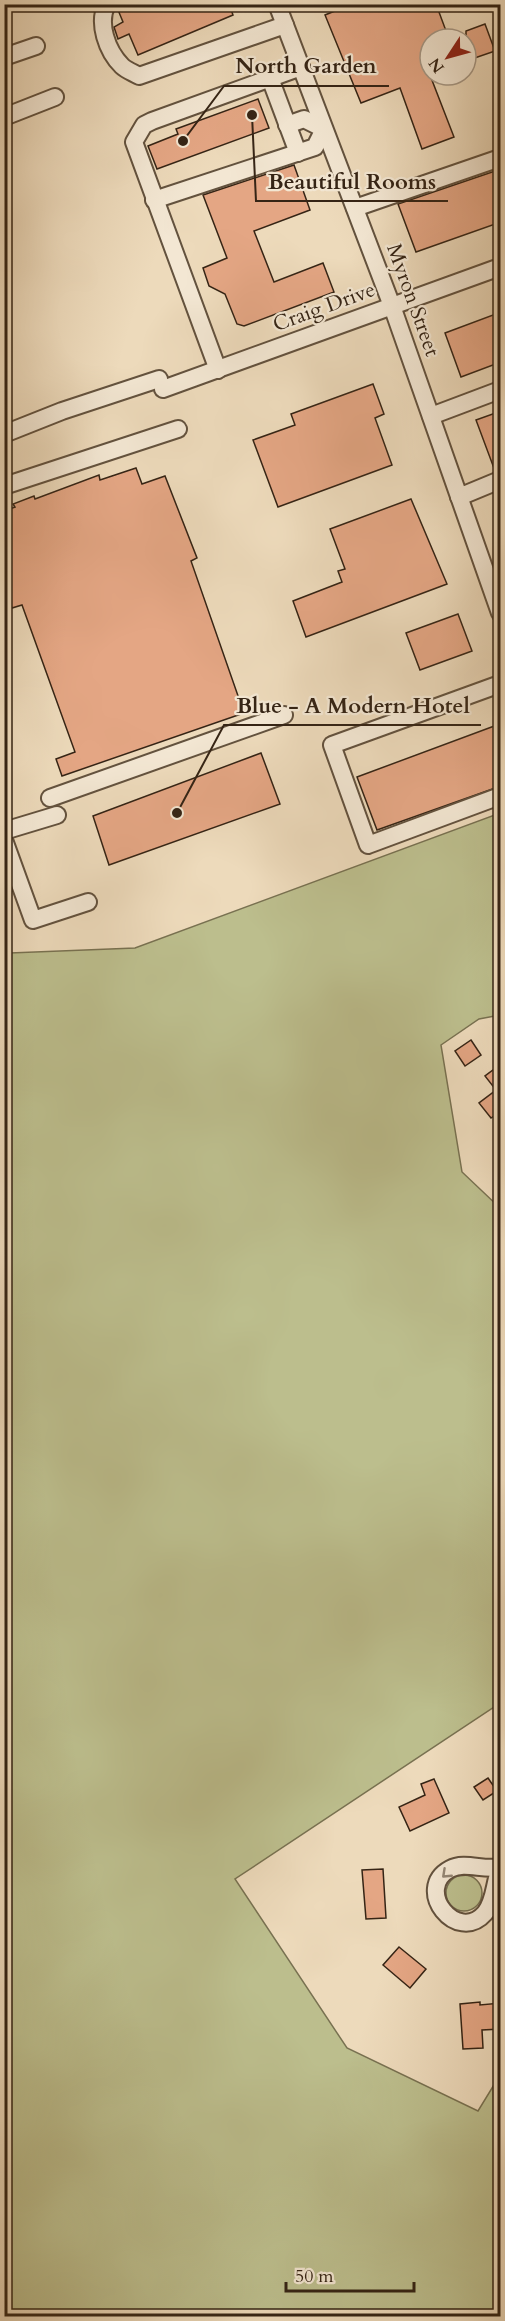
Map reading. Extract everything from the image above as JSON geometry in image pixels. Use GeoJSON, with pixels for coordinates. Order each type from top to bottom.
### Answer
{"type":"FeatureCollection","features":[{"type":"Feature","properties":{"kind":"street"},"geometry":{"type":"LineString","coordinates":[[107,4],[101,24],[114,54],[123,67],[139,75],[283,11]]}},
{"type":"Feature","properties":{"kind":"street","name":"Myron Street"},"geometry":{"type":"LineString","coordinates":[[283,11],[301,67],[392,306],[501,613]]}},
{"type":"Feature","properties":{"kind":"street"},"geometry":{"type":"LineString","coordinates":[[4,57],[36,46]]}},
{"type":"Feature","properties":{"kind":"street"},"geometry":{"type":"LineString","coordinates":[[218,370],[134,142],[144,125],[301,67]]}},
{"type":"Feature","properties":{"kind":"street"},"geometry":{"type":"LineString","coordinates":[[270,78],[298,153]]}},
{"type":"Feature","properties":{"kind":"street"},"geometry":{"type":"LineString","coordinates":[[4,117],[55,97]]}},
{"type":"Feature","properties":{"kind":"street"},"geometry":{"type":"LineString","coordinates":[[154,200],[315,147],[324,129],[304,119],[287,125]]}},
{"type":"Feature","properties":{"kind":"street"},"geometry":{"type":"LineString","coordinates":[[355,208],[501,158]]}},
{"type":"Feature","properties":{"kind":"street","name":"Craig Drive"},"geometry":{"type":"LineString","coordinates":[[4,434],[62,411],[218,370],[501,267]]}},
{"type":"Feature","properties":{"kind":"street"},"geometry":{"type":"LineString","coordinates":[[431,416],[501,390]]}},
{"type":"Feature","properties":{"kind":"street"},"geometry":{"type":"LineString","coordinates":[[4,486],[178,429]]}},
{"type":"Feature","properties":{"kind":"street"},"geometry":{"type":"LineString","coordinates":[[459,497],[501,480]]}},
{"type":"Feature","properties":{"kind":"street"},"geometry":{"type":"LineString","coordinates":[[501,684],[332,745],[368,845],[501,796]]}},
{"type":"Feature","properties":{"kind":"street"},"geometry":{"type":"LineString","coordinates":[[50,798],[284,716]]}},
{"type":"Feature","properties":{"kind":"street"},"geometry":{"type":"LineString","coordinates":[[4,831],[57,814]]}},
{"type":"Feature","properties":{"kind":"street"},"geometry":{"type":"LineString","coordinates":[[4,840],[33,920],[88,902]]}},
{"type":"Feature","properties":{"kind":"green space"},"geometry":{"type":"Polygon","coordinates":[[[500,813],[500,1015],[479,1019],[441,1045],[462,1172],[500,1208],[500,1703],[235,1879],[347,2048],[478,2111],[500,2075],[500,2316],[5,2316],[5,938],[10,953],[135,948],[500,813]]]}},
{"type":"Feature","properties":{"kind":"green space"},"geometry":{"type":"Polygon","coordinates":[[[464,1875],[477,1880],[482,1893],[477,1906],[464,1911],[451,1906],[446,1893],[451,1880],[464,1875]]]}},
{"type":"Feature","properties":{"kind":"building"},"geometry":{"type":"Polygon","coordinates":[[[131,4],[229,4],[233,15],[138,55],[129,34],[118,39],[114,27],[123,22],[118,10],[131,4]]]}},
{"type":"Feature","properties":{"kind":"building"},"geometry":{"type":"Polygon","coordinates":[[[352,4],[436,4],[445,27],[418,27],[418,87],[435,87],[454,137],[422,149],[400,88],[361,103],[325,15],[352,4]]]}},
{"type":"Feature","properties":{"kind":"building"},"geometry":{"type":"Polygon","coordinates":[[[485,24],[495,51],[478,57],[477,27],[485,24]]]}},
{"type":"Feature","properties":{"kind":"building"},"geometry":{"type":"Polygon","coordinates":[[[258,99],[269,128],[157,169],[148,146],[178,134],[176,129],[258,99]]]}},
{"type":"Feature","properties":{"kind":"building"},"geometry":{"type":"Polygon","coordinates":[[[294,165],[310,210],[254,231],[274,282],[323,263],[334,292],[244,326],[237,324],[225,294],[209,286],[203,268],[227,258],[203,195],[294,165]]]}},
{"type":"Feature","properties":{"kind":"building"},"geometry":{"type":"Polygon","coordinates":[[[501,169],[501,222],[416,252],[398,204],[501,169]]]}},
{"type":"Feature","properties":{"kind":"building"},"geometry":{"type":"Polygon","coordinates":[[[501,312],[501,362],[461,377],[445,333],[501,312]]]}},
{"type":"Feature","properties":{"kind":"building"},"geometry":{"type":"Polygon","coordinates":[[[373,384],[384,414],[375,418],[392,465],[278,507],[253,440],[295,425],[291,414],[373,384]]]}},
{"type":"Feature","properties":{"kind":"building"},"geometry":{"type":"Polygon","coordinates":[[[501,411],[501,470],[495,471],[476,420],[501,411]]]}},
{"type":"Feature","properties":{"kind":"building"},"geometry":{"type":"Polygon","coordinates":[[[136,468],[142,484],[165,476],[197,558],[191,561],[244,713],[62,776],[56,759],[75,752],[22,605],[12,608],[4,587],[4,511],[15,507],[13,504],[34,496],[35,499],[99,475],[100,480],[136,468]]]}},
{"type":"Feature","properties":{"kind":"building"},"geometry":{"type":"Polygon","coordinates":[[[411,499],[447,584],[306,637],[293,601],[342,582],[338,571],[345,569],[330,529],[411,499]]]}},
{"type":"Feature","properties":{"kind":"building"},"geometry":{"type":"Polygon","coordinates":[[[458,614],[472,651],[420,670],[406,633],[458,614]]]}},
{"type":"Feature","properties":{"kind":"building"},"geometry":{"type":"Polygon","coordinates":[[[497,725],[501,734],[501,786],[377,830],[357,777],[497,725]]]}},
{"type":"Feature","properties":{"kind":"building"},"geometry":{"type":"Polygon","coordinates":[[[261,753],[280,804],[109,865],[93,816],[261,753]]]}},
{"type":"Feature","properties":{"kind":"building"},"geometry":{"type":"Polygon","coordinates":[[[471,1040],[481,1055],[465,1066],[455,1051],[471,1040]]]}},
{"type":"Feature","properties":{"kind":"building"},"geometry":{"type":"Polygon","coordinates":[[[501,1064],[501,1111],[491,1118],[479,1103],[496,1090],[485,1076],[501,1064]]]}},
{"type":"Feature","properties":{"kind":"building"},"geometry":{"type":"Polygon","coordinates":[[[488,1778],[497,1791],[483,1800],[474,1787],[488,1778]]]}},
{"type":"Feature","properties":{"kind":"building"},"geometry":{"type":"Polygon","coordinates":[[[434,1779],[449,1813],[410,1831],[399,1807],[425,1795],[421,1784],[434,1779]]]}},
{"type":"Feature","properties":{"kind":"building"},"geometry":{"type":"Polygon","coordinates":[[[383,1869],[386,1918],[366,1919],[362,1870],[383,1869]]]}},
{"type":"Feature","properties":{"kind":"building"},"geometry":{"type":"Polygon","coordinates":[[[399,1947],[426,1969],[410,1988],[383,1965],[399,1947]]]}},
{"type":"Feature","properties":{"kind":"building"},"geometry":{"type":"Polygon","coordinates":[[[480,2002],[480,2005],[501,2003],[501,2029],[482,2030],[483,2048],[463,2049],[460,2004],[480,2002]]]}},
{"type":"Feature","properties":{"kind":"place","name":"Beautiful Rooms"},"geometry":{"type":"Point","coordinates":[252,115]}},
{"type":"Feature","properties":{"kind":"place","name":"North Garden"},"geometry":{"type":"Point","coordinates":[183,141]}},
{"type":"Feature","properties":{"kind":"place","name":"Blue - A Modern Hotel"},"geometry":{"type":"Point","coordinates":[177,813]}}]}
